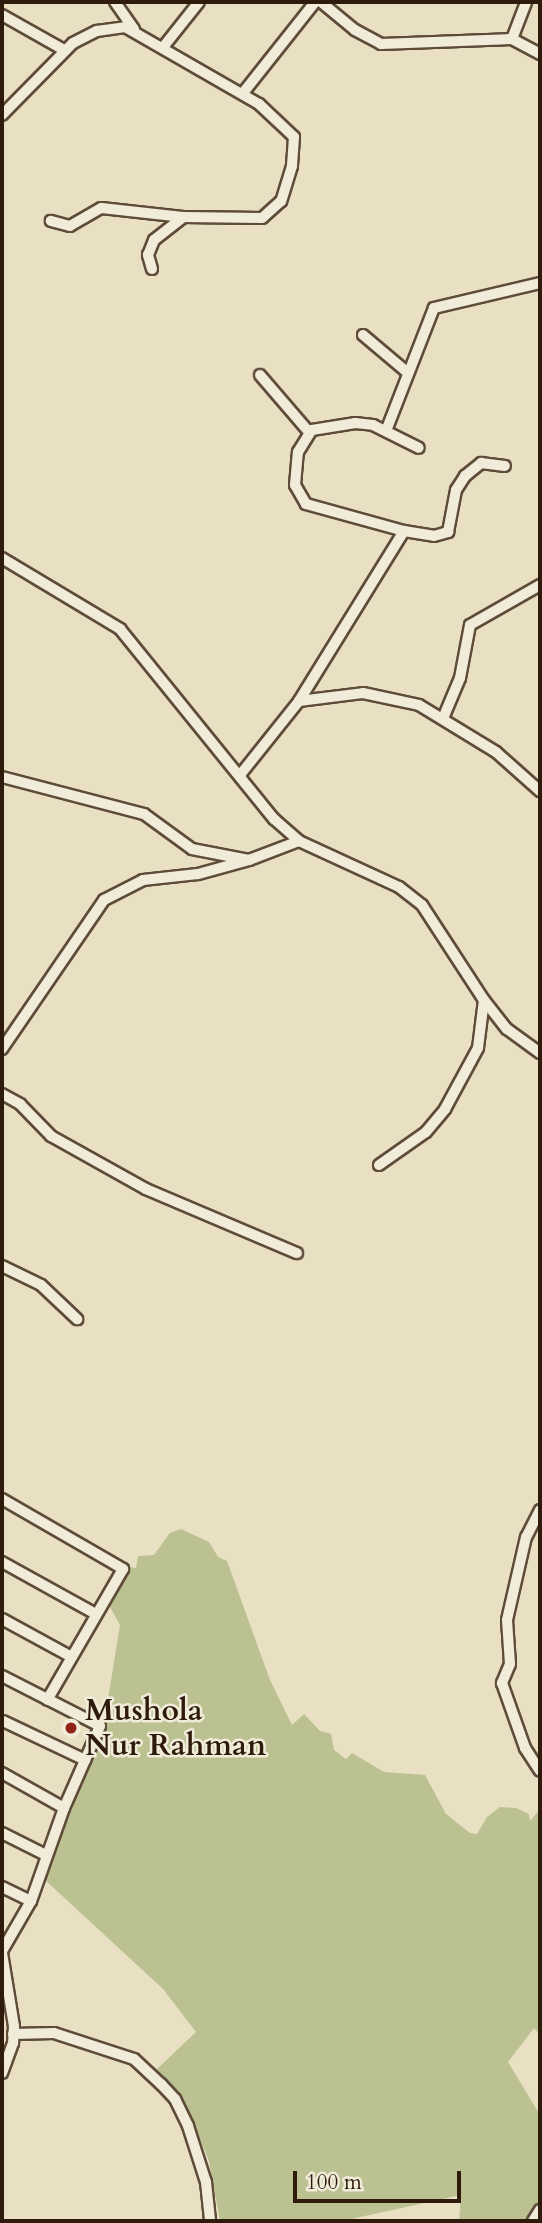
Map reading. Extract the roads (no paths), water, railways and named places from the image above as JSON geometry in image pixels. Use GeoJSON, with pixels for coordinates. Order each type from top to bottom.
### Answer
{"type":"FeatureCollection","features":[{"type":"Feature","properties":{"kind":"street"},"geometry":{"type":"LineString","coordinates":[[51,221],[70,226],[101,208],[183,217],[258,219],[271,213],[281,201],[292,166],[295,137],[280,120],[243,93],[134,29],[116,2]]}},
{"type":"Feature","properties":{"kind":"street"},"geometry":{"type":"LineString","coordinates":[[164,46],[199,2]]}},
{"type":"Feature","properties":{"kind":"street"},"geometry":{"type":"LineString","coordinates":[[243,93],[315,2]]}},
{"type":"Feature","properties":{"kind":"street"},"geometry":{"type":"LineString","coordinates":[[321,2],[355,30],[381,44],[512,39],[540,54]]}},
{"type":"Feature","properties":{"kind":"street"},"geometry":{"type":"LineString","coordinates":[[512,39],[526,2]]}},
{"type":"Feature","properties":{"kind":"street"},"geometry":{"type":"LineString","coordinates":[[2,15],[64,50]]}},
{"type":"Feature","properties":{"kind":"street"},"geometry":{"type":"LineString","coordinates":[[2,115],[64,50],[97,31],[134,29]]}},
{"type":"Feature","properties":{"kind":"street"},"geometry":{"type":"LineString","coordinates":[[152,270],[148,255],[154,240],[183,217]]}},
{"type":"Feature","properties":{"kind":"street"},"geometry":{"type":"LineString","coordinates":[[386,431],[397,410],[407,372],[420,351],[434,308],[540,283]]}},
{"type":"Feature","properties":{"kind":"street"},"geometry":{"type":"LineString","coordinates":[[363,334],[407,372]]}},
{"type":"Feature","properties":{"kind":"street"},"geometry":{"type":"LineString","coordinates":[[260,375],[309,432]]}},
{"type":"Feature","properties":{"kind":"street"},"geometry":{"type":"LineString","coordinates":[[419,448],[386,431],[360,422],[309,432],[302,439],[295,470],[302,501],[404,531],[434,536],[448,532],[456,489],[465,476],[481,463],[505,466]]}},
{"type":"Feature","properties":{"kind":"street"},"geometry":{"type":"LineString","coordinates":[[240,775],[299,701],[404,531]]}},
{"type":"Feature","properties":{"kind":"street"},"geometry":{"type":"LineString","coordinates":[[2,558],[120,629],[274,819],[299,841],[398,887],[422,905],[484,1000],[507,1029],[540,1053]]}},
{"type":"Feature","properties":{"kind":"street"},"geometry":{"type":"LineString","coordinates":[[444,716],[460,678],[470,625],[540,585]]}},
{"type":"Feature","properties":{"kind":"street"},"geometry":{"type":"LineString","coordinates":[[299,701],[338,694],[387,695],[444,716],[496,752],[540,791]]}},
{"type":"Feature","properties":{"kind":"street"},"geometry":{"type":"LineString","coordinates":[[2,777],[47,792],[119,805],[152,819],[192,849],[249,860]]}},
{"type":"Feature","properties":{"kind":"street"},"geometry":{"type":"LineString","coordinates":[[2,1049],[42,985],[104,900],[143,880],[198,874],[249,860],[299,841]]}},
{"type":"Feature","properties":{"kind":"street"},"geometry":{"type":"LineString","coordinates":[[379,1165],[426,1132],[445,1109],[478,1048],[484,1000]]}},
{"type":"Feature","properties":{"kind":"street"},"geometry":{"type":"LineString","coordinates":[[2,1094],[20,1104],[51,1136],[146,1189],[297,1253]]}},
{"type":"Feature","properties":{"kind":"street"},"geometry":{"type":"LineString","coordinates":[[2,1266],[41,1284],[76,1318]]}},
{"type":"Feature","properties":{"kind":"street"},"geometry":{"type":"LineString","coordinates":[[2,1499],[123,1569],[70,1656],[47,1700]]}},
{"type":"Feature","properties":{"kind":"street"},"geometry":{"type":"LineString","coordinates":[[540,1510],[526,1537],[507,1620],[510,1664],[502,1683],[525,1748],[540,1771]]}},
{"type":"Feature","properties":{"kind":"street"},"geometry":{"type":"LineString","coordinates":[[2,1562],[96,1614]]}},
{"type":"Feature","properties":{"kind":"street"},"geometry":{"type":"LineString","coordinates":[[2,1619],[70,1656]]}},
{"type":"Feature","properties":{"kind":"street"},"geometry":{"type":"LineString","coordinates":[[2,1676],[100,1726],[64,1808],[31,1901],[2,1952],[13,2034],[2,2073]]}},
{"type":"Feature","properties":{"kind":"street"},"geometry":{"type":"LineString","coordinates":[[3,1721],[85,1760]]}},
{"type":"Feature","properties":{"kind":"street"},"geometry":{"type":"LineString","coordinates":[[2,1773],[64,1808]]}},
{"type":"Feature","properties":{"kind":"street"},"geometry":{"type":"LineString","coordinates":[[2,1833],[46,1856]]}},
{"type":"Feature","properties":{"kind":"street"},"geometry":{"type":"LineString","coordinates":[[2,1887],[31,1901]]}},
{"type":"Feature","properties":{"kind":"street"},"geometry":{"type":"LineString","coordinates":[[13,2034],[54,2033],[81,2041],[134,2059],[161,2084],[188,2126],[206,2182],[210,2221]]}},
{"type":"Feature","properties":{"kind":"street"},"geometry":{"type":"LineString","coordinates":[[533,2221],[540,2210]]}},
{"type":"Feature","properties":{"kind":"place","name":"Mushola Nur Rahman"},"geometry":{"type":"Point","coordinates":[71,1728]}}]}
